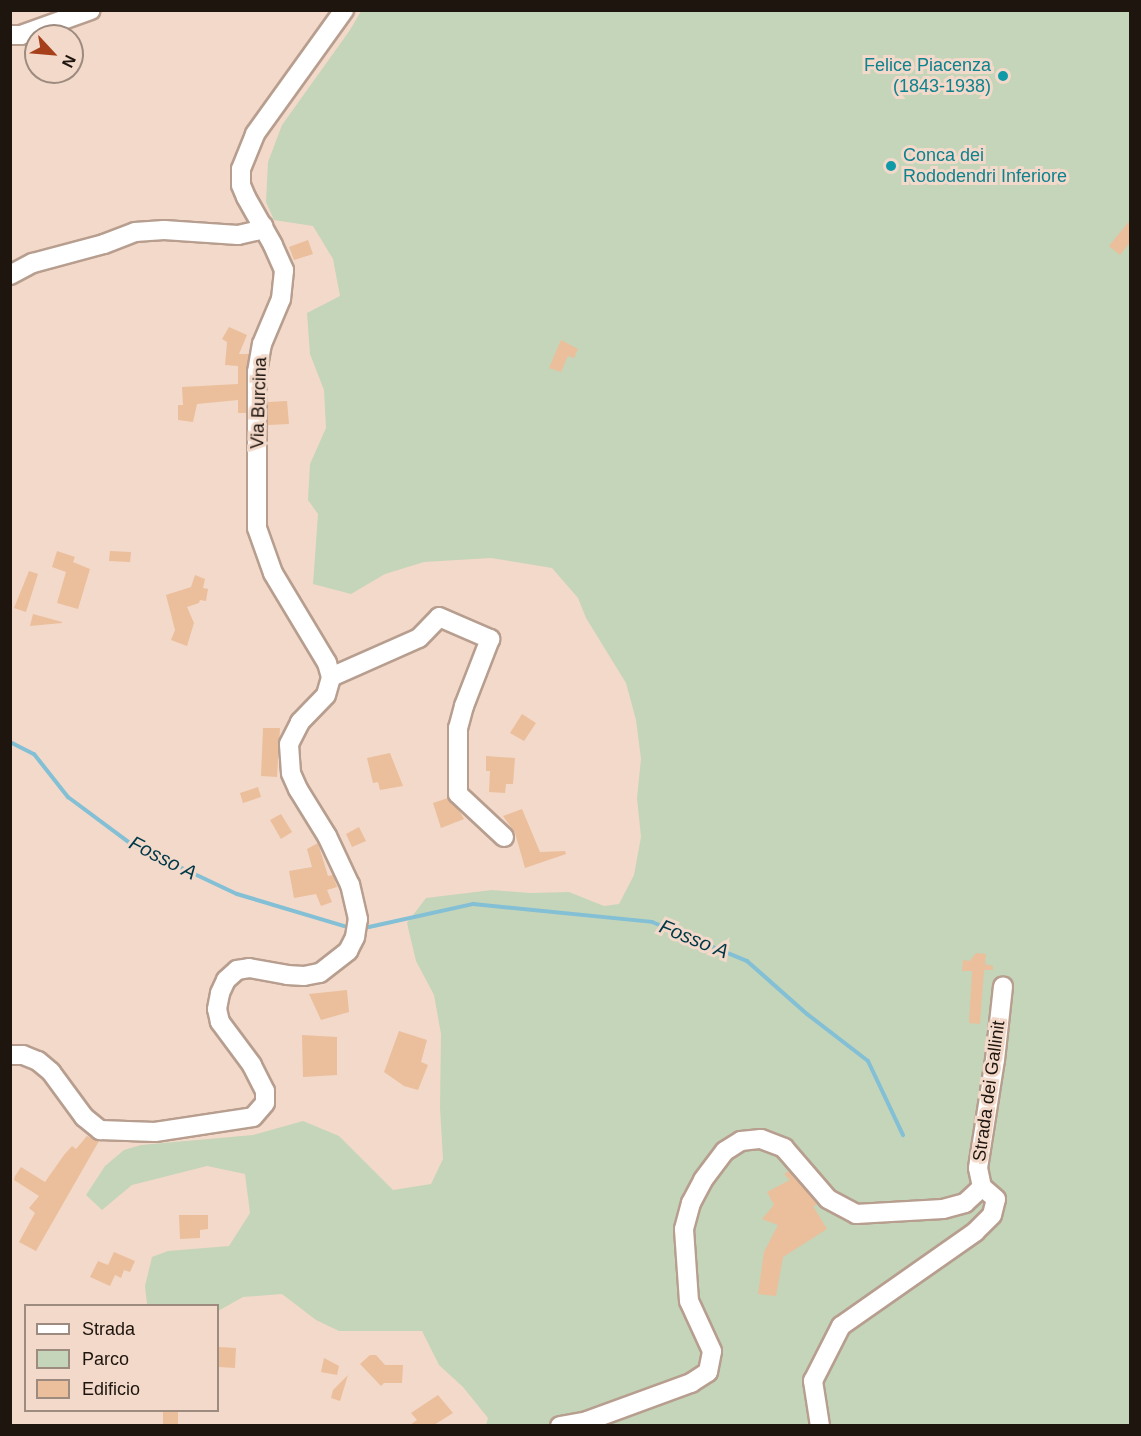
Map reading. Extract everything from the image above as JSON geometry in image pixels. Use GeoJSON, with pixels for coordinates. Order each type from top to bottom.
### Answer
{"type":"FeatureCollection","features":[{"type":"Feature","properties":{"kind":"street"},"geometry":{"type":"LineString","coordinates":[[10,35],[21,35],[91,10]]}},
{"type":"Feature","properties":{"kind":"street","name":"Via Burcina"},"geometry":{"type":"LineString","coordinates":[[331,677],[327,663],[273,573],[257,528],[257,372],[262,344],[281,299],[284,277],[280,258],[241,185],[241,169],[248,149],[269,114],[344,10]]}},
{"type":"Feature","properties":{"kind":"street"},"geometry":{"type":"LineString","coordinates":[[10,275],[33,263],[104,244],[135,232],[164,230],[238,235],[256,231],[263,226]]}},
{"type":"Feature","properties":{"kind":"street"},"geometry":{"type":"LineString","coordinates":[[10,1054],[23,1055],[38,1061],[51,1072],[84,1117],[100,1130],[155,1132],[237,1121],[253,1117],[260,1111],[266,1103],[265,1091],[220,1023],[217,1010],[220,993],[226,980],[237,970],[249,968],[304,976],[320,972],[348,951],[355,937],[358,920],[350,885],[327,836],[298,789],[291,773],[289,744],[300,722],[326,695],[331,677],[419,638],[438,617],[490,639],[458,728],[458,794],[504,837]]}},
{"type":"Feature","properties":{"kind":"street","name":"Strada dei Gallinit"},"geometry":{"type":"LineString","coordinates":[[560,1425],[587,1421],[691,1383],[708,1372],[712,1351],[689,1300],[684,1229],[691,1203],[703,1180],[725,1151],[741,1141],[761,1139],[784,1148],[828,1199],[856,1214],[943,1209],[965,1203],[982,1187],[978,1168],[995,1060],[1003,986]]}},
{"type":"Feature","properties":{"kind":"street"},"geometry":{"type":"LineString","coordinates":[[820,1425],[813,1381],[841,1326],[975,1233],[992,1215],[996,1199],[982,1187]]}},
{"type":"Feature","properties":{"kind":"green space"},"geometry":{"type":"Polygon","coordinates":[[[361,11],[1130,11],[1130,1425],[486,1425],[488,1418],[463,1387],[439,1365],[422,1331],[339,1331],[316,1320],[282,1294],[243,1297],[219,1310],[219,1304],[147,1304],[145,1286],[152,1257],[168,1251],[229,1246],[250,1213],[245,1174],[207,1166],[132,1185],[102,1210],[86,1195],[105,1166],[124,1150],[141,1145],[253,1135],[303,1121],[339,1136],[393,1190],[431,1184],[443,1159],[440,1108],[441,1034],[434,995],[416,961],[407,923],[426,898],[492,890],[530,893],[569,892],[604,906],[619,904],[634,875],[641,837],[637,798],[641,759],[636,720],[626,683],[586,618],[578,598],[552,568],[491,558],[424,562],[385,574],[351,594],[313,584],[318,514],[308,500],[310,464],[326,428],[324,390],[310,354],[307,313],[340,296],[333,259],[313,226],[274,220],[266,202],[268,162],[282,125],[361,11]]]}},
{"type":"Feature","properties":{"kind":"building"},"geometry":{"type":"Polygon","coordinates":[[[1131,219],[1131,241],[1120,255],[1109,246],[1131,219]]]}},
{"type":"Feature","properties":{"kind":"building"},"geometry":{"type":"Polygon","coordinates":[[[308,240],[313,254],[294,260],[289,247],[308,240]]]}},
{"type":"Feature","properties":{"kind":"building"},"geometry":{"type":"Polygon","coordinates":[[[229,327],[247,335],[239,354],[249,354],[246,413],[238,413],[238,400],[197,404],[193,422],[178,420],[178,405],[183,405],[182,387],[238,384],[238,366],[225,365],[227,342],[222,339],[229,327]]]}},
{"type":"Feature","properties":{"kind":"building"},"geometry":{"type":"Polygon","coordinates":[[[561,340],[578,349],[574,358],[568,356],[561,372],[549,368],[561,340]]]}},
{"type":"Feature","properties":{"kind":"building"},"geometry":{"type":"Polygon","coordinates":[[[287,401],[289,424],[268,425],[268,402],[287,401]]]}},
{"type":"Feature","properties":{"kind":"building"},"geometry":{"type":"Polygon","coordinates":[[[57,551],[75,557],[73,562],[90,569],[78,609],[57,603],[66,572],[52,567],[57,551]]]}},
{"type":"Feature","properties":{"kind":"building"},"geometry":{"type":"Polygon","coordinates":[[[110,551],[131,552],[130,562],[109,561],[110,551]]]}},
{"type":"Feature","properties":{"kind":"building"},"geometry":{"type":"Polygon","coordinates":[[[29,571],[38,574],[26,612],[14,608],[29,571]]]}},
{"type":"Feature","properties":{"kind":"building"},"geometry":{"type":"Polygon","coordinates":[[[195,575],[205,579],[203,588],[208,589],[206,601],[200,600],[199,603],[187,607],[194,623],[187,646],[171,640],[175,630],[166,595],[191,587],[195,575]]]}},
{"type":"Feature","properties":{"kind":"building"},"geometry":{"type":"Polygon","coordinates":[[[33,614],[62,622],[62,623],[30,626],[33,614]]]}},
{"type":"Feature","properties":{"kind":"building"},"geometry":{"type":"Polygon","coordinates":[[[522,714],[536,723],[524,741],[510,733],[522,714]]]}},
{"type":"Feature","properties":{"kind":"building"},"geometry":{"type":"Polygon","coordinates":[[[263,728],[280,728],[277,777],[261,776],[263,728]]]}},
{"type":"Feature","properties":{"kind":"building"},"geometry":{"type":"Polygon","coordinates":[[[390,753],[403,786],[380,790],[378,782],[373,783],[367,758],[390,753]]]}},
{"type":"Feature","properties":{"kind":"building"},"geometry":{"type":"Polygon","coordinates":[[[486,756],[515,758],[513,784],[506,784],[505,793],[489,792],[490,771],[486,771],[486,756]]]}},
{"type":"Feature","properties":{"kind":"building"},"geometry":{"type":"Polygon","coordinates":[[[258,787],[261,797],[243,803],[240,793],[258,787]]]}},
{"type":"Feature","properties":{"kind":"building"},"geometry":{"type":"Polygon","coordinates":[[[448,798],[464,819],[441,828],[433,803],[448,798]]]}},
{"type":"Feature","properties":{"kind":"building"},"geometry":{"type":"Polygon","coordinates":[[[522,809],[540,852],[565,851],[566,854],[525,868],[515,833],[503,816],[522,809]]]}},
{"type":"Feature","properties":{"kind":"building"},"geometry":{"type":"Polygon","coordinates":[[[281,814],[292,832],[281,839],[270,820],[281,814]]]}},
{"type":"Feature","properties":{"kind":"building"},"geometry":{"type":"Polygon","coordinates":[[[359,827],[366,841],[352,847],[346,834],[359,827]]]}},
{"type":"Feature","properties":{"kind":"building"},"geometry":{"type":"Polygon","coordinates":[[[318,843],[328,876],[333,875],[337,887],[327,890],[332,902],[321,906],[316,894],[294,898],[289,871],[312,867],[307,849],[318,843]]]}},
{"type":"Feature","properties":{"kind":"building"},"geometry":{"type":"Polygon","coordinates":[[[976,953],[986,954],[985,964],[993,966],[993,970],[984,970],[980,1024],[969,1023],[972,971],[962,971],[963,960],[970,961],[976,953]]]}},
{"type":"Feature","properties":{"kind":"building"},"geometry":{"type":"Polygon","coordinates":[[[347,990],[349,1012],[321,1020],[309,994],[347,990]]]}},
{"type":"Feature","properties":{"kind":"building"},"geometry":{"type":"Polygon","coordinates":[[[399,1031],[427,1040],[421,1062],[428,1065],[418,1090],[404,1086],[384,1072],[399,1031]]]}},
{"type":"Feature","properties":{"kind":"building"},"geometry":{"type":"Polygon","coordinates":[[[302,1035],[337,1037],[337,1075],[303,1077],[302,1035]]]}},
{"type":"Feature","properties":{"kind":"building"},"geometry":{"type":"Polygon","coordinates":[[[87,1136],[99,1141],[36,1251],[19,1242],[35,1213],[29,1208],[39,1196],[14,1180],[15,1176],[21,1167],[45,1182],[72,1146],[76,1149],[87,1136]]]}},
{"type":"Feature","properties":{"kind":"building"},"geometry":{"type":"Polygon","coordinates":[[[789,1171],[815,1201],[817,1205],[813,1206],[827,1229],[783,1257],[776,1296],[758,1294],[764,1252],[778,1225],[762,1219],[774,1205],[767,1192],[790,1180],[784,1174],[789,1171]]]}},
{"type":"Feature","properties":{"kind":"building"},"geometry":{"type":"Polygon","coordinates":[[[179,1215],[208,1215],[208,1229],[200,1230],[200,1238],[180,1239],[179,1215]]]}},
{"type":"Feature","properties":{"kind":"building"},"geometry":{"type":"Polygon","coordinates":[[[114,1252],[135,1261],[130,1272],[124,1270],[121,1278],[115,1275],[110,1286],[90,1277],[98,1261],[108,1265],[114,1252]]]}},
{"type":"Feature","properties":{"kind":"building"},"geometry":{"type":"Polygon","coordinates":[[[219,1347],[236,1348],[235,1368],[219,1367],[219,1347]]]}},
{"type":"Feature","properties":{"kind":"building"},"geometry":{"type":"Polygon","coordinates":[[[370,1355],[376,1355],[385,1365],[403,1365],[402,1383],[384,1383],[381,1386],[360,1364],[370,1355]]]}},
{"type":"Feature","properties":{"kind":"building"},"geometry":{"type":"Polygon","coordinates":[[[324,1358],[339,1366],[337,1375],[321,1372],[324,1358]]]}},
{"type":"Feature","properties":{"kind":"building"},"geometry":{"type":"Polygon","coordinates":[[[348,1375],[340,1401],[331,1398],[333,1390],[348,1375]]]}},
{"type":"Feature","properties":{"kind":"building"},"geometry":{"type":"Polygon","coordinates":[[[438,1395],[453,1413],[434,1425],[410,1425],[417,1420],[411,1413],[438,1395]]]}},
{"type":"Feature","properties":{"kind":"building"},"geometry":{"type":"Polygon","coordinates":[[[163,1412],[178,1412],[178,1425],[163,1425],[163,1412]]]}},
{"type":"Feature","properties":{"kind":"waterway","name":"Fosso A"},"geometry":{"type":"LineString","coordinates":[[10,742],[34,754],[68,797],[131,844],[237,894],[344,926]]}},
{"type":"Feature","properties":{"kind":"waterway","name":"Fosso A"},"geometry":{"type":"LineString","coordinates":[[369,927],[473,904],[652,922],[747,961],[807,1014],[868,1061],[903,1135]]}},
{"type":"Feature","properties":{"kind":"place","name":"Felice Piacenza (1843-1938)"},"geometry":{"type":"Point","coordinates":[1003,76]}},
{"type":"Feature","properties":{"kind":"place","name":"Conca dei Rododendri Inferiore"},"geometry":{"type":"Point","coordinates":[891,166]}}]}
